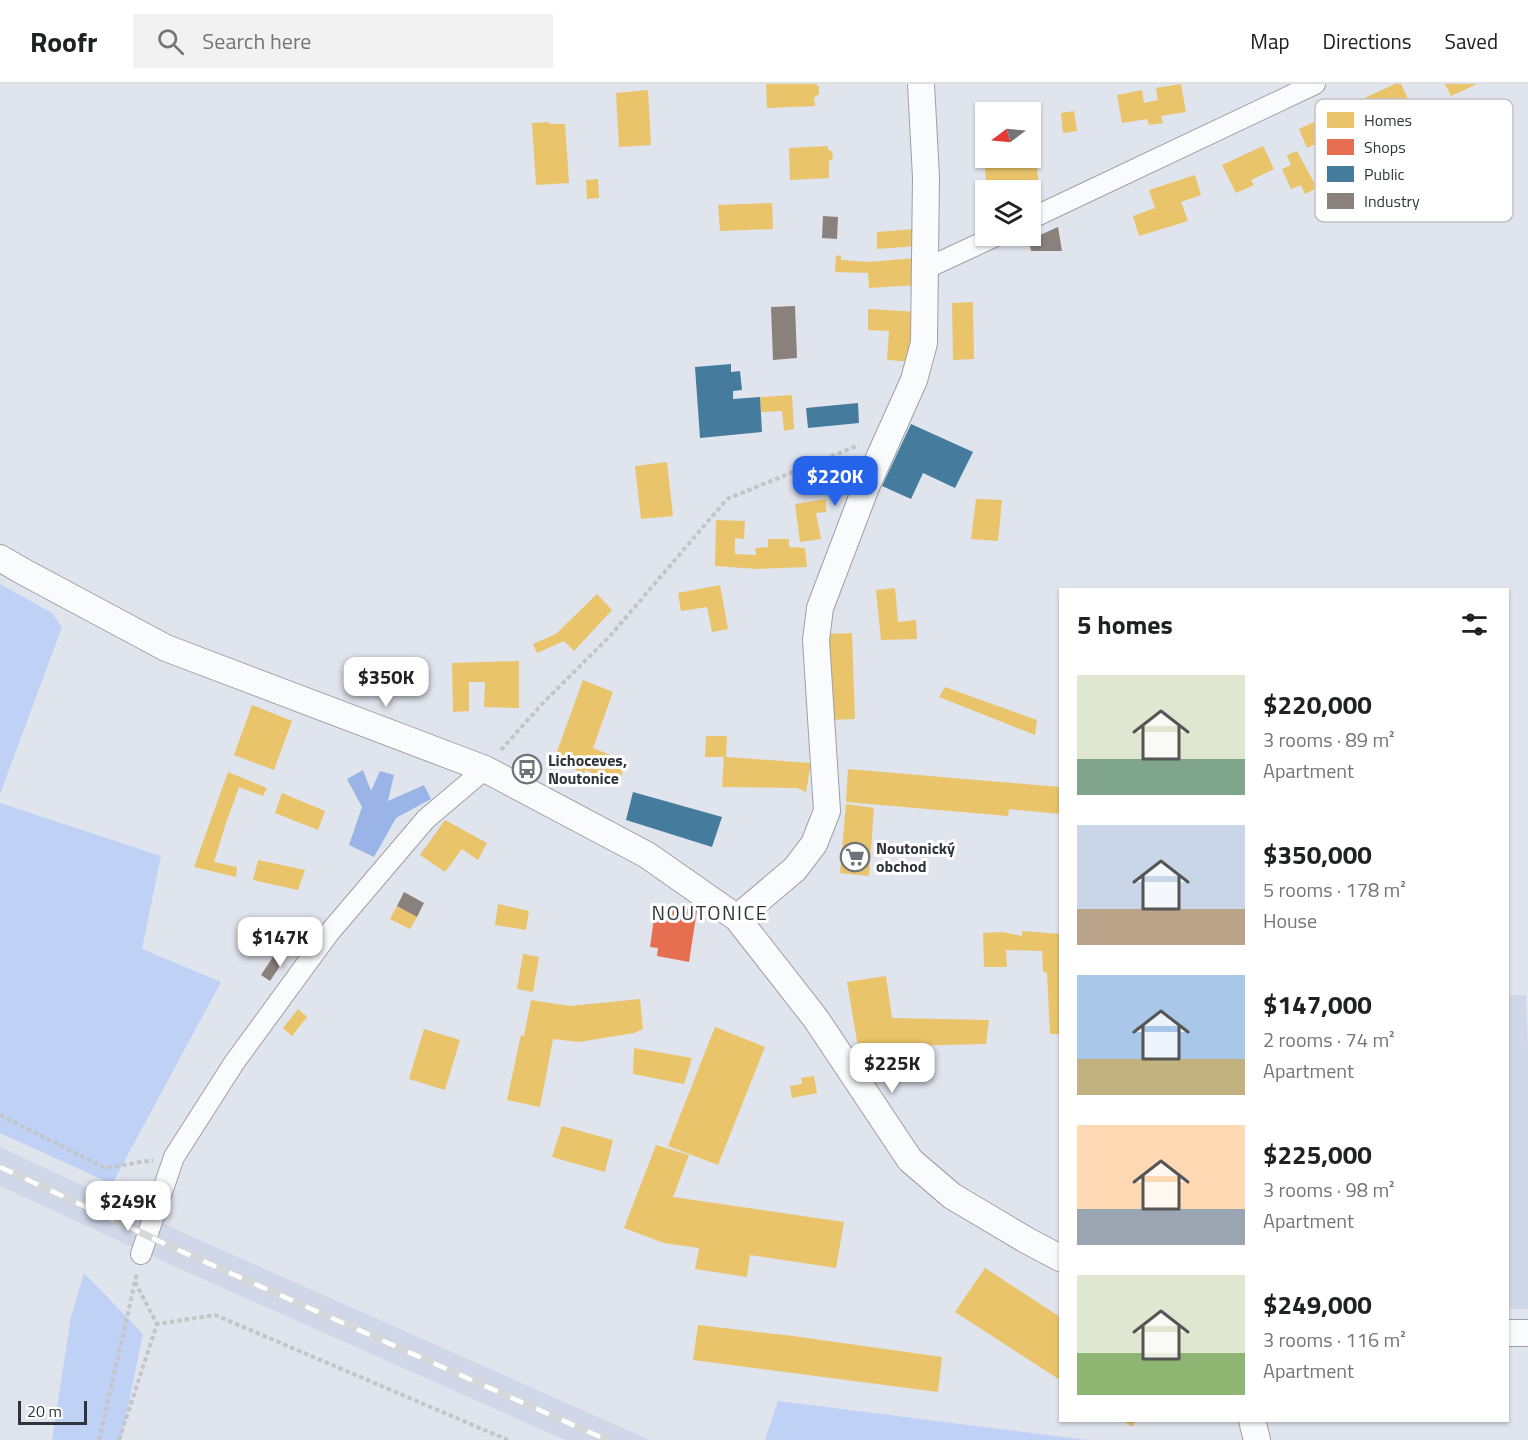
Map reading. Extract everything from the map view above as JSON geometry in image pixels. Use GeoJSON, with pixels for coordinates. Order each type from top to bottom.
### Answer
{"type":"FeatureCollection","features":[{"type":"Feature","properties":{"kind":"street"},"geometry":{"type":"LineString","coordinates":[[737,918],[795,869],[814,844],[827,811],[816,640],[820,608],[866,487],[914,380],[924,343],[926,177],[921,84]]}},
{"type":"Feature","properties":{"kind":"street"},"geometry":{"type":"LineString","coordinates":[[1041,214],[1315,84]]}},
{"type":"Feature","properties":{"kind":"street"},"geometry":{"type":"LineString","coordinates":[[925,269],[975,246]]}},
{"type":"Feature","properties":{"kind":"street"},"geometry":{"type":"LineString","coordinates":[[0,558],[166,648],[485,769],[646,855],[737,918],[816,1019],[910,1160],[952,1196],[1059,1257]]}},
{"type":"Feature","properties":{"kind":"street"},"geometry":{"type":"LineString","coordinates":[[141,1254],[174,1157],[234,1063],[329,933],[426,819],[485,769]]}},
{"type":"Feature","properties":{"kind":"street"},"geometry":{"type":"LineString","coordinates":[[1509,1333],[1528,1333]]}},
{"type":"Feature","properties":{"kind":"street"},"geometry":{"type":"LineString","coordinates":[[1252,1422],[1257,1440]]}},
{"type":"Feature","properties":{"kind":"path"},"geometry":{"type":"LineString","coordinates":[[485,769],[542,704],[610,636],[727,499],[891,432]]}},
{"type":"Feature","properties":{"kind":"path"},"geometry":{"type":"LineString","coordinates":[[0,1115],[105,1168],[174,1157]]}},
{"type":"Feature","properties":{"kind":"path"},"geometry":{"type":"LineString","coordinates":[[99,1440],[141,1254]]}},
{"type":"Feature","properties":{"kind":"path"},"geometry":{"type":"LineString","coordinates":[[119,1440],[157,1324],[135,1281]]}},
{"type":"Feature","properties":{"kind":"path"},"geometry":{"type":"LineString","coordinates":[[157,1324],[215,1314],[508,1440]]}},
{"type":"Feature","properties":{"kind":"shaded area"},"geometry":{"type":"Polygon","coordinates":[[[0,584],[52,613],[62,627],[0,794],[0,584]]]}},
{"type":"Feature","properties":{"kind":"shaded area"},"geometry":{"type":"Polygon","coordinates":[[[363,770],[371,791],[380,771],[394,775],[388,801],[424,785],[431,799],[396,818],[374,857],[349,845],[362,807],[347,779],[363,770]]]}},
{"type":"Feature","properties":{"kind":"shaded area"},"geometry":{"type":"Polygon","coordinates":[[[0,803],[161,856],[142,949],[221,982],[112,1184],[0,1133],[0,803]]]}},
{"type":"Feature","properties":{"kind":"shaded area"},"geometry":{"type":"Polygon","coordinates":[[[1509,995],[1526,995],[1528,1309],[1509,1309],[1509,995]]]}},
{"type":"Feature","properties":{"kind":"shaded area"},"geometry":{"type":"Polygon","coordinates":[[[0,1147],[184,1233],[650,1440],[565,1440],[169,1264],[0,1186],[0,1147]]]}},
{"type":"Feature","properties":{"kind":"shaded area"},"geometry":{"type":"Polygon","coordinates":[[[84,1273],[143,1334],[121,1440],[52,1440],[71,1317],[84,1273]]]}},
{"type":"Feature","properties":{"kind":"shaded area"},"geometry":{"type":"Polygon","coordinates":[[[778,1401],[1087,1440],[765,1440],[778,1401]]]}},
{"type":"Feature","properties":{"kind":"building: Homes"},"geometry":{"type":"Polygon","coordinates":[[[766,84],[816,84],[819,87],[819,94],[814,98],[815,106],[767,108],[766,84]]]}},
{"type":"Feature","properties":{"kind":"building: Homes"},"geometry":{"type":"Polygon","coordinates":[[[1181,84],[1186,112],[1161,116],[1163,123],[1149,125],[1147,119],[1122,123],[1117,95],[1142,90],[1144,103],[1158,100],[1156,88],[1181,84]]]}},
{"type":"Feature","properties":{"kind":"building: Homes"},"geometry":{"type":"Polygon","coordinates":[[[1395,84],[1401,84],[1408,99],[1362,99],[1395,84]]]}},
{"type":"Feature","properties":{"kind":"building: Homes"},"geometry":{"type":"Polygon","coordinates":[[[1445,84],[1477,84],[1451,96],[1445,84]]]}},
{"type":"Feature","properties":{"kind":"building: Homes"},"geometry":{"type":"Polygon","coordinates":[[[648,90],[651,145],[619,147],[616,93],[648,90]]]}},
{"type":"Feature","properties":{"kind":"building: Homes"},"geometry":{"type":"Polygon","coordinates":[[[1074,111],[1077,131],[1063,133],[1061,113],[1074,111]]]}},
{"type":"Feature","properties":{"kind":"building: Homes"},"geometry":{"type":"Polygon","coordinates":[[[549,122],[549,124],[565,124],[569,183],[536,185],[532,123],[549,122]]]}},
{"type":"Feature","properties":{"kind":"building: Homes"},"geometry":{"type":"Polygon","coordinates":[[[1315,122],[1315,144],[1307,148],[1299,129],[1315,122]]]}},
{"type":"Feature","properties":{"kind":"building: Homes"},"geometry":{"type":"Polygon","coordinates":[[[828,146],[833,158],[829,161],[829,178],[790,180],[789,148],[828,146]]]}},
{"type":"Feature","properties":{"kind":"building: Homes"},"geometry":{"type":"Polygon","coordinates":[[[1263,146],[1274,169],[1251,180],[1254,185],[1236,193],[1222,165],[1263,146]]]}},
{"type":"Feature","properties":{"kind":"building: Homes"},"geometry":{"type":"Polygon","coordinates":[[[1297,151],[1315,184],[1315,189],[1305,194],[1301,185],[1291,189],[1282,169],[1291,165],[1287,155],[1297,151]]]}},
{"type":"Feature","properties":{"kind":"building: Homes"},"geometry":{"type":"Polygon","coordinates":[[[985,168],[1037,168],[1038,180],[986,180],[985,168]]]}},
{"type":"Feature","properties":{"kind":"building: Homes"},"geometry":{"type":"Polygon","coordinates":[[[1195,175],[1201,195],[1181,202],[1188,221],[1139,236],[1133,216],[1155,208],[1149,190],[1195,175]]]}},
{"type":"Feature","properties":{"kind":"building: Homes"},"geometry":{"type":"Polygon","coordinates":[[[598,179],[599,198],[587,199],[586,180],[598,179]]]}},
{"type":"Feature","properties":{"kind":"building: Homes"},"geometry":{"type":"Polygon","coordinates":[[[772,203],[773,229],[720,231],[718,205],[772,203]]]}},
{"type":"Feature","properties":{"kind":"building: Homes"},"geometry":{"type":"Polygon","coordinates":[[[915,229],[916,246],[877,249],[877,232],[915,229]]]}},
{"type":"Feature","properties":{"kind":"building: Homes"},"geometry":{"type":"Polygon","coordinates":[[[841,255],[841,260],[868,262],[917,258],[919,285],[869,288],[868,273],[835,272],[836,256],[841,255]]]}},
{"type":"Feature","properties":{"kind":"building: Homes"},"geometry":{"type":"Polygon","coordinates":[[[973,302],[974,359],[953,360],[952,303],[973,302]]]}},
{"type":"Feature","properties":{"kind":"building: Homes"},"geometry":{"type":"Polygon","coordinates":[[[868,309],[919,312],[914,362],[887,360],[889,331],[868,330],[868,309]]]}},
{"type":"Feature","properties":{"kind":"building: Homes"},"geometry":{"type":"Polygon","coordinates":[[[792,395],[794,429],[784,431],[782,411],[761,412],[760,397],[792,395]]]}},
{"type":"Feature","properties":{"kind":"building: Homes"},"geometry":{"type":"Polygon","coordinates":[[[667,462],[673,516],[641,519],[635,466],[667,462]]]}},
{"type":"Feature","properties":{"kind":"building: Homes"},"geometry":{"type":"Polygon","coordinates":[[[826,499],[826,512],[816,513],[821,539],[800,542],[795,504],[826,499]]]}},
{"type":"Feature","properties":{"kind":"building: Homes"},"geometry":{"type":"Polygon","coordinates":[[[976,499],[1002,500],[998,541],[971,539],[976,499]]]}},
{"type":"Feature","properties":{"kind":"building: Homes"},"geometry":{"type":"Polygon","coordinates":[[[716,520],[745,521],[744,539],[735,538],[735,554],[756,555],[755,548],[768,547],[768,539],[789,539],[789,547],[805,548],[807,567],[757,569],[715,566],[716,520]]]}},
{"type":"Feature","properties":{"kind":"building: Homes"},"geometry":{"type":"Polygon","coordinates":[[[720,585],[728,629],[712,632],[707,607],[681,611],[678,593],[720,585]]]}},
{"type":"Feature","properties":{"kind":"building: Homes"},"geometry":{"type":"Polygon","coordinates":[[[895,588],[898,622],[916,620],[917,639],[881,640],[876,590],[895,588]]]}},
{"type":"Feature","properties":{"kind":"building: Homes"},"geometry":{"type":"Polygon","coordinates":[[[597,594],[612,610],[574,651],[564,641],[537,653],[533,644],[556,634],[597,594]]]}},
{"type":"Feature","properties":{"kind":"building: Homes"},"geometry":{"type":"Polygon","coordinates":[[[852,633],[855,719],[829,720],[826,634],[852,633]]]}},
{"type":"Feature","properties":{"kind":"building: Homes"},"geometry":{"type":"Polygon","coordinates":[[[519,661],[519,708],[484,707],[485,682],[469,682],[469,711],[453,712],[452,663],[519,661]]]}},
{"type":"Feature","properties":{"kind":"building: Homes"},"geometry":{"type":"Polygon","coordinates":[[[583,680],[613,692],[593,748],[625,761],[619,784],[585,770],[584,774],[554,760],[583,680]]]}},
{"type":"Feature","properties":{"kind":"building: Homes"},"geometry":{"type":"Polygon","coordinates":[[[945,687],[1037,720],[1035,735],[939,697],[945,687]]]}},
{"type":"Feature","properties":{"kind":"building: Homes"},"geometry":{"type":"Polygon","coordinates":[[[252,705],[292,721],[274,770],[234,755],[252,705]]]}},
{"type":"Feature","properties":{"kind":"building: Homes"},"geometry":{"type":"Polygon","coordinates":[[[706,736],[727,736],[726,757],[811,763],[806,792],[797,788],[722,787],[724,757],[705,757],[706,736]]]}},
{"type":"Feature","properties":{"kind":"building: Homes"},"geometry":{"type":"Polygon","coordinates":[[[848,769],[1059,787],[1059,814],[1009,809],[1008,816],[846,802],[848,769]]]}},
{"type":"Feature","properties":{"kind":"building: Homes"},"geometry":{"type":"Polygon","coordinates":[[[228,772],[267,788],[263,796],[239,787],[226,823],[214,862],[237,867],[236,877],[194,867],[228,772]]]}},
{"type":"Feature","properties":{"kind":"building: Homes"},"geometry":{"type":"Polygon","coordinates":[[[282,793],[325,811],[318,830],[275,813],[282,793]]]}},
{"type":"Feature","properties":{"kind":"building: Homes"},"geometry":{"type":"Polygon","coordinates":[[[846,804],[874,808],[869,876],[840,873],[846,804]]]}},
{"type":"Feature","properties":{"kind":"building: Homes"},"geometry":{"type":"Polygon","coordinates":[[[445,820],[487,843],[478,860],[462,849],[445,872],[420,855],[445,820]]]}},
{"type":"Feature","properties":{"kind":"building: Homes"},"geometry":{"type":"Polygon","coordinates":[[[258,860],[305,870],[298,890],[253,880],[258,860]]]}},
{"type":"Feature","properties":{"kind":"building: Homes"},"geometry":{"type":"Polygon","coordinates":[[[498,904],[529,911],[526,930],[495,925],[498,904]]]}},
{"type":"Feature","properties":{"kind":"building: Homes"},"geometry":{"type":"Polygon","coordinates":[[[397,906],[417,917],[410,929],[390,919],[397,906]]]}},
{"type":"Feature","properties":{"kind":"building: Homes"},"geometry":{"type":"Polygon","coordinates":[[[1022,931],[1059,934],[1059,1034],[1050,1034],[1047,973],[1043,971],[1042,951],[1006,950],[1007,967],[984,967],[983,933],[1002,932],[1022,936],[1022,931]]]}},
{"type":"Feature","properties":{"kind":"building: Homes"},"geometry":{"type":"Polygon","coordinates":[[[523,954],[539,957],[533,992],[517,989],[523,954]]]}},
{"type":"Feature","properties":{"kind":"building: Homes"},"geometry":{"type":"Polygon","coordinates":[[[886,976],[892,1018],[989,1020],[986,1044],[858,1047],[847,982],[886,976]]]}},
{"type":"Feature","properties":{"kind":"building: Homes"},"geometry":{"type":"Polygon","coordinates":[[[640,999],[643,1029],[634,1033],[579,1042],[553,1039],[540,1107],[507,1100],[531,1000],[570,1006],[640,999]]]}},
{"type":"Feature","properties":{"kind":"building: Homes"},"geometry":{"type":"Polygon","coordinates":[[[298,1009],[307,1017],[292,1036],[283,1028],[298,1009]]]}},
{"type":"Feature","properties":{"kind":"building: Homes"},"geometry":{"type":"Polygon","coordinates":[[[715,1027],[765,1047],[718,1165],[668,1146],[715,1027]]]}},
{"type":"Feature","properties":{"kind":"building: Homes"},"geometry":{"type":"Polygon","coordinates":[[[424,1029],[460,1040],[445,1090],[409,1079],[424,1029]]]}},
{"type":"Feature","properties":{"kind":"building: Homes"},"geometry":{"type":"Polygon","coordinates":[[[634,1048],[692,1058],[684,1084],[633,1074],[634,1048]]]}},
{"type":"Feature","properties":{"kind":"building: Homes"},"geometry":{"type":"Polygon","coordinates":[[[814,1076],[817,1093],[792,1098],[790,1086],[802,1084],[801,1078],[814,1076]]]}},
{"type":"Feature","properties":{"kind":"building: Homes"},"geometry":{"type":"Polygon","coordinates":[[[562,1126],[613,1140],[605,1172],[552,1157],[562,1126]]]}},
{"type":"Feature","properties":{"kind":"building: Homes"},"geometry":{"type":"Polygon","coordinates":[[[656,1145],[689,1155],[673,1197],[844,1222],[836,1268],[750,1255],[747,1277],[695,1269],[699,1248],[664,1243],[624,1228],[656,1145]]]}},
{"type":"Feature","properties":{"kind":"building: Homes"},"geometry":{"type":"Polygon","coordinates":[[[985,1268],[1059,1316],[1059,1379],[955,1312],[985,1268]]]}},
{"type":"Feature","properties":{"kind":"building: Homes"},"geometry":{"type":"Polygon","coordinates":[[[698,1325],[942,1357],[938,1392],[693,1360],[698,1325]]]}},
{"type":"Feature","properties":{"kind":"building: Homes"},"geometry":{"type":"Polygon","coordinates":[[[1125,1422],[1135,1422],[1132,1427],[1125,1422]]]}},
{"type":"Feature","properties":{"kind":"building: Shops"},"geometry":{"type":"Polygon","coordinates":[[[665,905],[697,910],[689,962],[657,956],[658,948],[650,947],[655,911],[663,912],[665,905]]]}},
{"type":"Feature","properties":{"kind":"building: Public"},"geometry":{"type":"Polygon","coordinates":[[[731,364],[731,372],[740,371],[742,390],[733,391],[733,399],[760,397],[762,432],[700,438],[695,367],[731,364]]]}},
{"type":"Feature","properties":{"kind":"building: Public"},"geometry":{"type":"Polygon","coordinates":[[[858,403],[859,423],[808,428],[806,408],[858,403]]]}},
{"type":"Feature","properties":{"kind":"building: Public"},"geometry":{"type":"Polygon","coordinates":[[[911,424],[973,452],[955,488],[923,473],[911,499],[882,486],[911,424]]]}},
{"type":"Feature","properties":{"kind":"building: Public"},"geometry":{"type":"Polygon","coordinates":[[[633,792],[722,817],[712,847],[626,820],[633,792]]]}},
{"type":"Feature","properties":{"kind":"building: Industry"},"geometry":{"type":"Polygon","coordinates":[[[823,216],[838,217],[837,239],[822,238],[823,216]]]}},
{"type":"Feature","properties":{"kind":"building: Industry"},"geometry":{"type":"Polygon","coordinates":[[[1058,227],[1062,251],[1031,251],[1030,246],[1041,246],[1041,235],[1058,227]]]}},
{"type":"Feature","properties":{"kind":"building: Industry"},"geometry":{"type":"Polygon","coordinates":[[[795,306],[797,358],[773,360],[771,307],[795,306]]]}},
{"type":"Feature","properties":{"kind":"building: Industry"},"geometry":{"type":"Polygon","coordinates":[[[404,892],[424,903],[417,917],[397,906],[404,892]]]}},
{"type":"Feature","properties":{"kind":"building: Industry"},"geometry":{"type":"Polygon","coordinates":[[[273,957],[282,963],[270,981],[261,975],[273,957]]]}},
{"type":"Feature","properties":{"kind":"railway"},"geometry":{"type":"LineString","coordinates":[[0,1167],[176,1249],[607,1440]]}},
{"type":"Feature","properties":{"kind":"place","name":"Lichoceves, Noutonice"},"geometry":{"type":"Point","coordinates":[527,769]}},
{"type":"Feature","properties":{"kind":"place","name":"Noutonický obchod"},"geometry":{"type":"Point","coordinates":[855,857]}},
{"type":"Feature","properties":{"kind":"district","name":"NOUTONICE"},"geometry":{"type":"Point","coordinates":[710,913]}}]}
